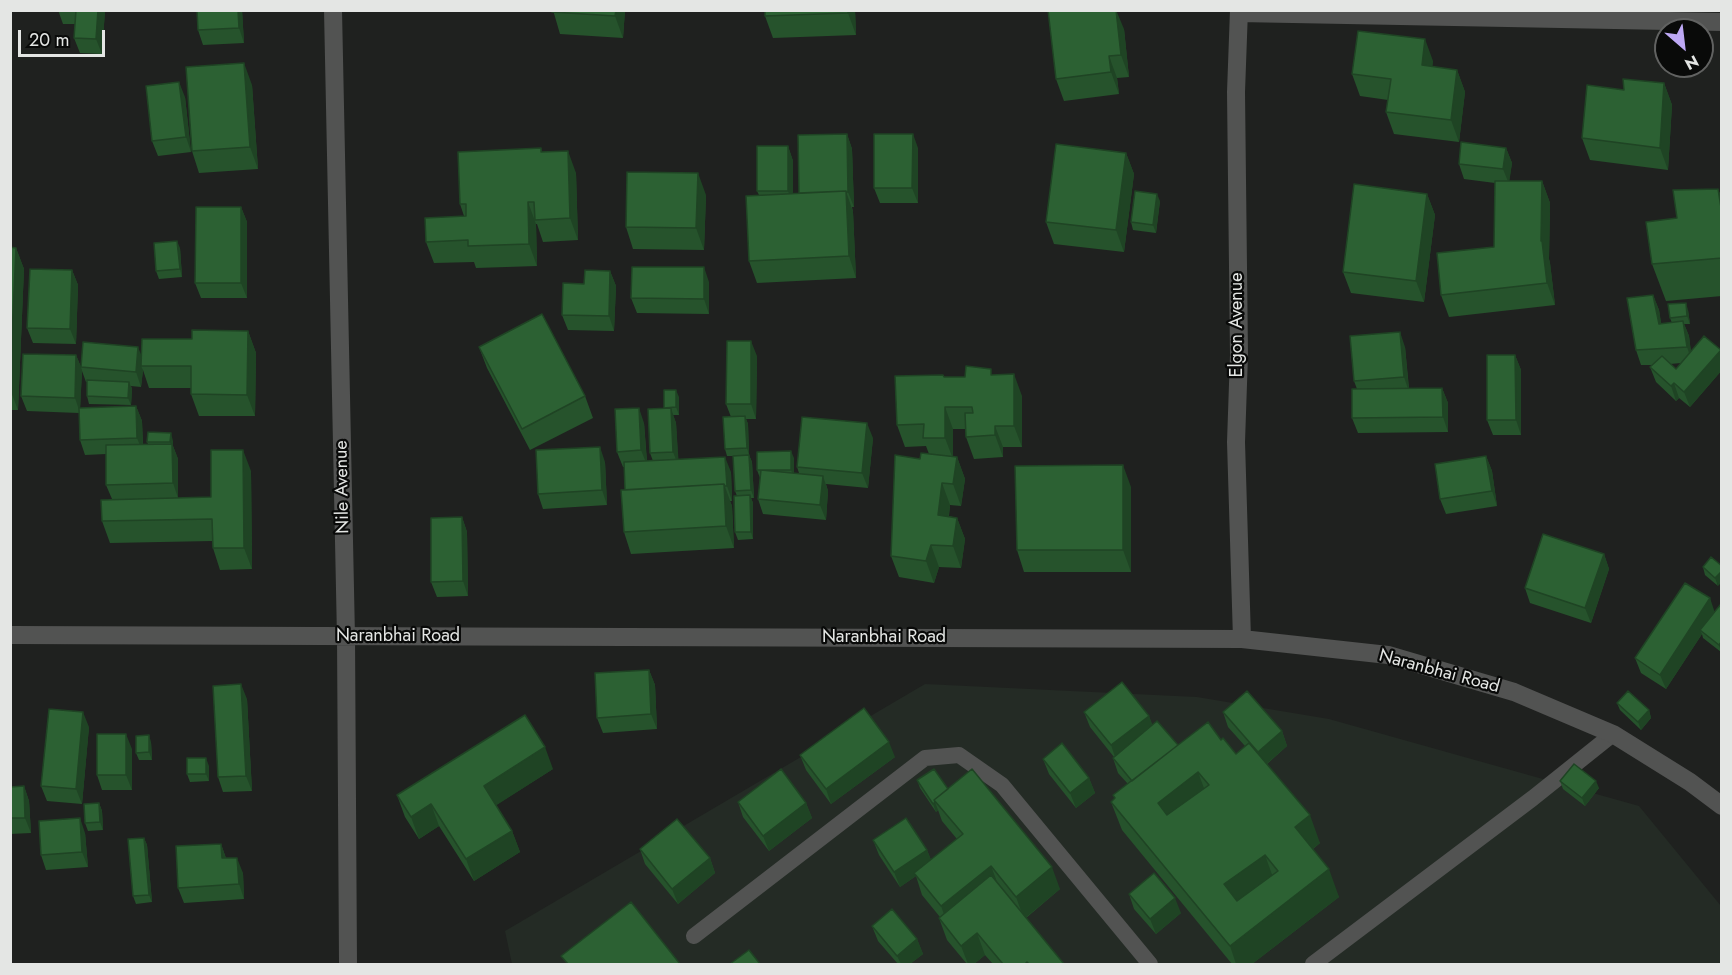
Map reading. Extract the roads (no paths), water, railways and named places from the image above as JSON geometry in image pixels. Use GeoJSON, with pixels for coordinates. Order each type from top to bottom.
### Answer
{"type":"FeatureCollection","features":[{"type":"Feature","properties":{"kind":"street","name":"Nile Avenue"},"geometry":{"type":"LineString","coordinates":[[333,10],[346,637],[348,964]]}},
{"type":"Feature","properties":{"kind":"street"},"geometry":{"type":"LineString","coordinates":[[1239,12],[1719,24]]}},
{"type":"Feature","properties":{"kind":"street","name":"Elgon Avenue"},"geometry":{"type":"LineString","coordinates":[[1239,12],[1236,92],[1239,355],[1236,442],[1242,639]]}},
{"type":"Feature","properties":{"kind":"street","name":"Naranbhai Road"},"geometry":{"type":"LineString","coordinates":[[10,635],[1242,639],[1388,656],[1514,692],[1613,734],[1690,782],[1722,806]]}},
{"type":"Feature","properties":{"kind":"lane"},"geometry":{"type":"LineString","coordinates":[[1313,964],[1533,798],[1613,734]]}},
{"type":"Feature","properties":{"kind":"lane"},"geometry":{"type":"LineString","coordinates":[[694,936],[925,758],[959,755],[1002,784],[1150,964]]}}]}
